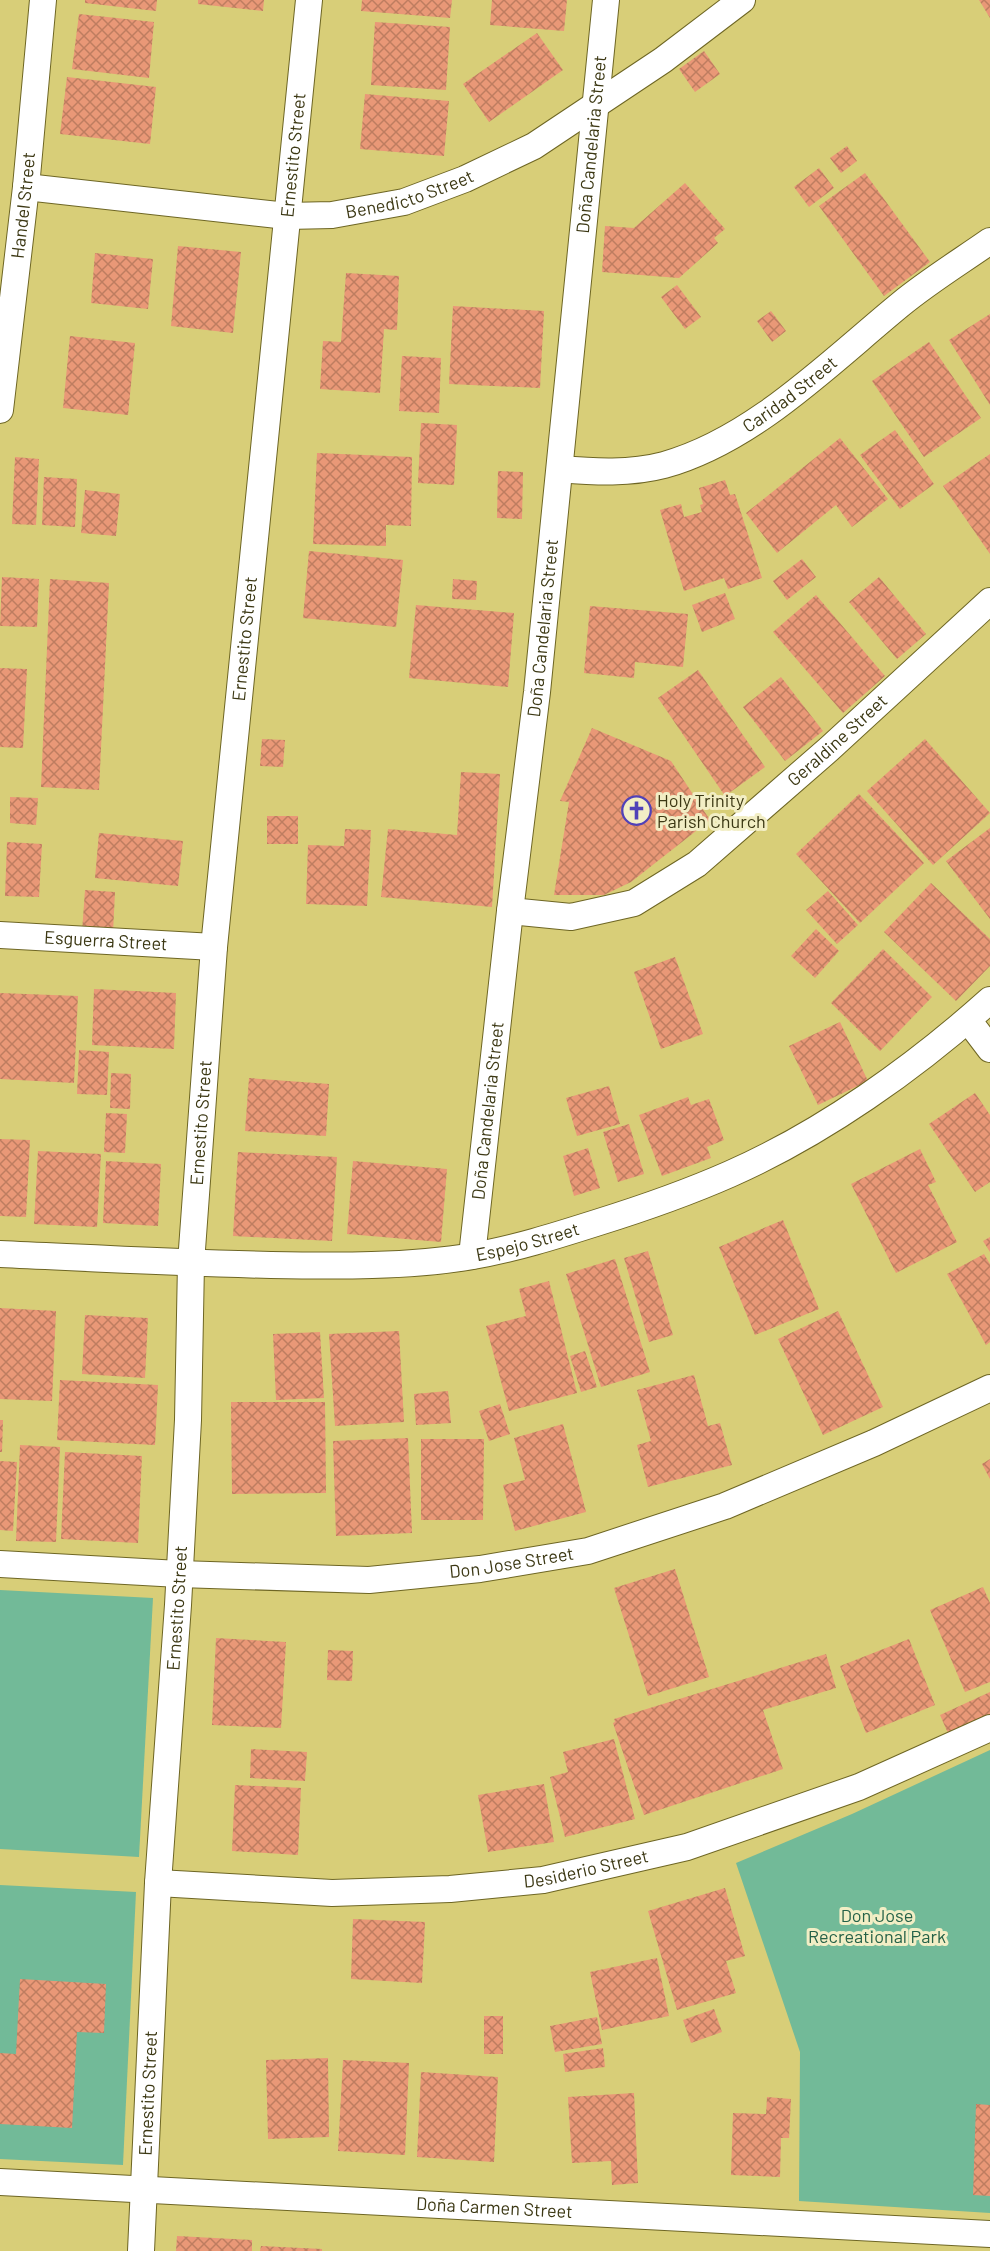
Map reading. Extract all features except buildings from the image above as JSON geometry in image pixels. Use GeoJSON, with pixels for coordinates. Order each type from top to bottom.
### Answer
{"type":"FeatureCollection","features":[{"type":"Feature","properties":{"kind":"street","name":"Handel Street"},"geometry":{"type":"LineString","coordinates":[[0,410],[26,187],[43,0]]}},
{"type":"Feature","properties":{"kind":"street","name":"Ernestito Street"},"geometry":{"type":"LineString","coordinates":[[141,2251],[158,1883],[188,1420],[191,1263],[214,947],[309,0]]}},
{"type":"Feature","properties":{"kind":"street","name":"Doña Candelaria Street"},"geometry":{"type":"LineString","coordinates":[[472,1256],[537,692],[606,0]]}},
{"type":"Feature","properties":{"kind":"street","name":"Benedicto Street"},"geometry":{"type":"LineString","coordinates":[[26,187],[287,216],[332,215],[404,202],[465,179],[534,147],[663,60],[742,0]]}},
{"type":"Feature","properties":{"kind":"street","name":"Caridad Street"},"geometry":{"type":"LineString","coordinates":[[560,470],[612,473],[664,465],[719,444],[762,418],[904,302],[990,241]]}},
{"type":"Feature","properties":{"kind":"street","name":"Geraldine Street"},"geometry":{"type":"LineString","coordinates":[[510,911],[571,917],[634,903],[697,864],[829,749],[990,601]]}},
{"type":"Feature","properties":{"kind":"street","name":"Esguerra Street"},"geometry":{"type":"LineString","coordinates":[[0,935],[214,947]]}},
{"type":"Feature","properties":{"kind":"street","name":"Espejo Street"},"geometry":{"type":"LineString","coordinates":[[0,1254],[191,1263],[328,1266],[398,1263],[472,1256],[544,1240],[631,1212],[731,1174],[812,1132],[882,1085],[968,1020],[990,1000]]}},
{"type":"Feature","properties":{"kind":"street"},"geometry":{"type":"LineString","coordinates":[[968,1020],[990,1049]]}},
{"type":"Feature","properties":{"kind":"street","name":"Don Jose Street"},"geometry":{"type":"LineString","coordinates":[[0,1564],[179,1574],[369,1580],[480,1569],[588,1551],[725,1506],[874,1443],[990,1388]]}},
{"type":"Feature","properties":{"kind":"street","name":"Desiderio Street"},"geometry":{"type":"LineString","coordinates":[[158,1883],[332,1893],[450,1889],[543,1880],[687,1847],[859,1787],[990,1728]]}},
{"type":"Feature","properties":{"kind":"street","name":"Doña Carmen Street"},"geometry":{"type":"LineString","coordinates":[[0,2182],[990,2234]]}},
{"type":"Feature","properties":{"kind":"green space"},"geometry":{"type":"Polygon","coordinates":[[[0,1590],[153,1598],[139,1857],[0,1849],[0,1590]]]}},
{"type":"Feature","properties":{"kind":"green space","name":"Don Jose Recreational Park"},"geometry":{"type":"Polygon","coordinates":[[[990,1750],[990,2213],[799,2201],[800,2052],[736,1863],[852,1814],[990,1750]]]}},
{"type":"Feature","properties":{"kind":"green space"},"geometry":{"type":"Polygon","coordinates":[[[0,1885],[136,1892],[123,2165],[0,2159],[0,1885]]]}},
{"type":"Feature","properties":{"kind":"place","name":"Holy Trinity Parish Church"},"geometry":{"type":"Point","coordinates":[636,811]}}]}
